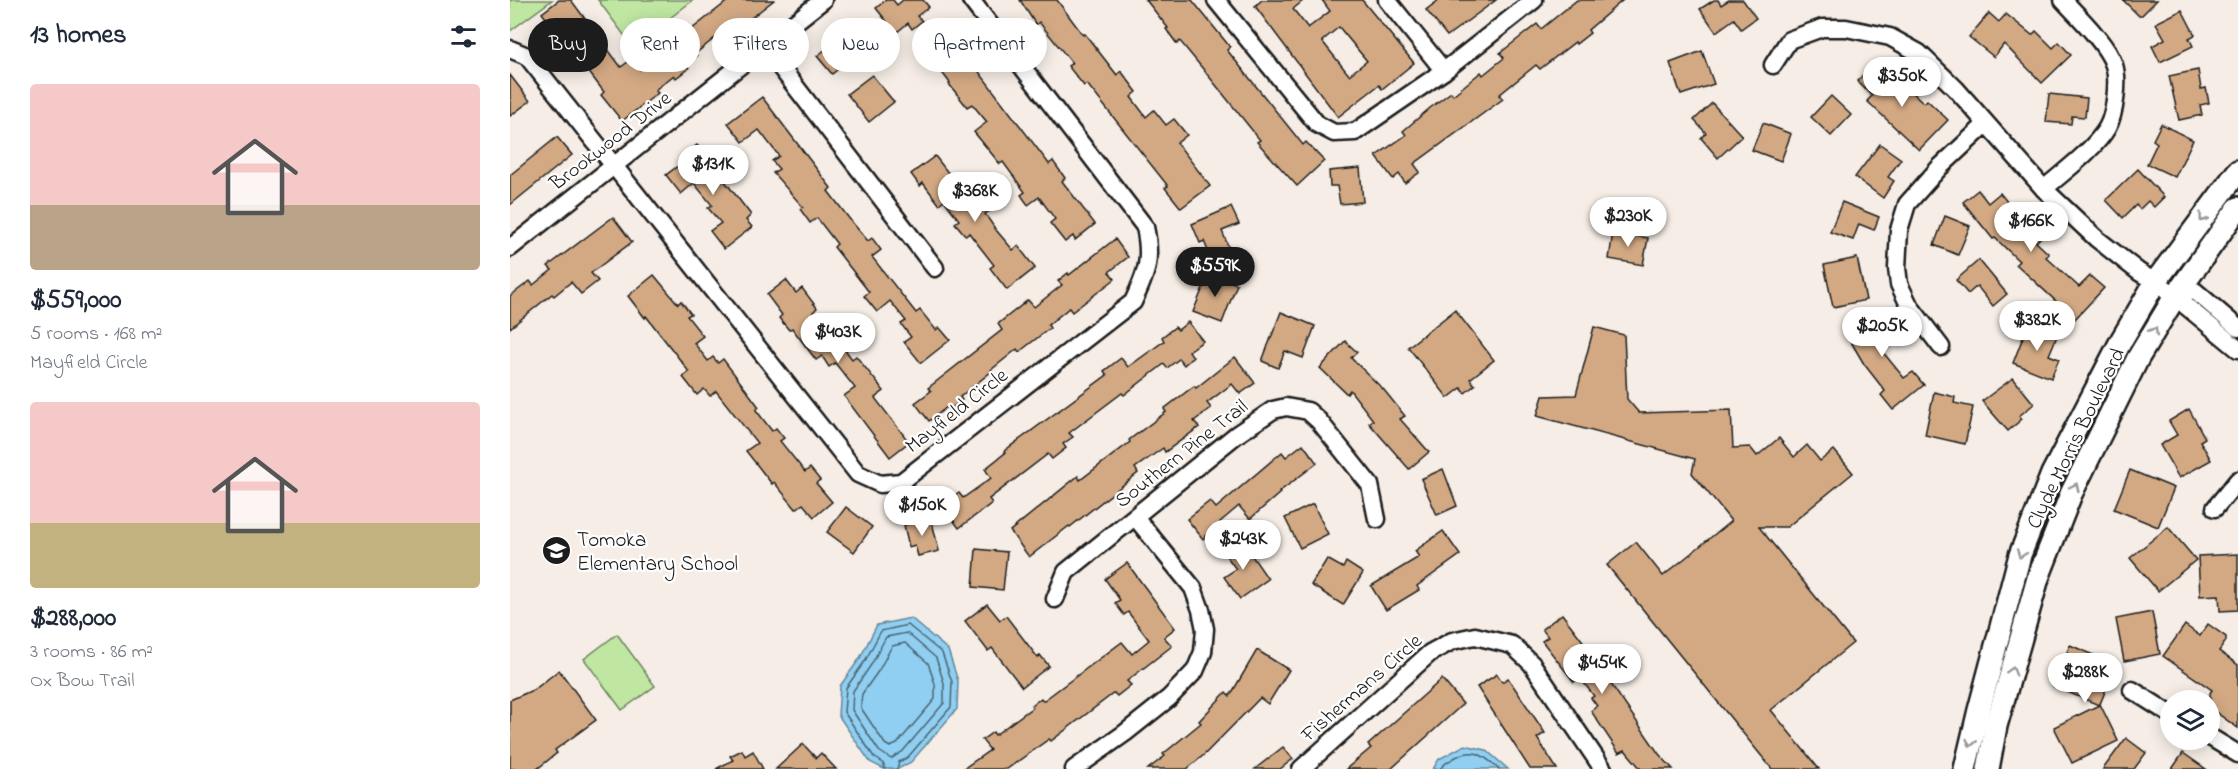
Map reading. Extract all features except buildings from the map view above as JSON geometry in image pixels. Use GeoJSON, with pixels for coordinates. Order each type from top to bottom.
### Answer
{"type":"FeatureCollection","features":[{"type":"Feature","properties":{"kind":"street","name":"Brookwood Drive"},"geometry":{"type":"LineString","coordinates":[[801,18],[823,0]]}},
{"type":"Feature","properties":{"kind":"street","name":"Mayfield Circle"},"geometry":{"type":"LineString","coordinates":[[510,49],[527,56],[858,474],[879,484],[902,482],[1132,302],[1147,273],[1149,246],[1145,227],[971,0]]}},
{"type":"Feature","properties":{"kind":"street"},"geometry":{"type":"LineString","coordinates":[[1216,0],[1317,124],[1334,133],[1355,132],[1444,70],[1534,0]]}},
{"type":"Feature","properties":{"kind":"street"},"geometry":{"type":"LineString","coordinates":[[1387,0],[1444,70]]}},
{"type":"Feature","properties":{"kind":"street"},"geometry":{"type":"LineString","coordinates":[[2044,189],[2086,151],[2107,127],[2117,90],[2114,64],[2095,35],[2063,0]]}},
{"type":"Feature","properties":{"kind":"street"},"geometry":{"type":"LineString","coordinates":[[1773,65],[1789,40],[1822,28],[1846,28],[1890,37],[1919,53],[1956,89],[2044,189],[2097,239],[2139,272],[2176,295],[2238,349]]}},
{"type":"Feature","properties":{"kind":"street","name":"Brookwood Drive"},"geometry":{"type":"LineString","coordinates":[[510,248],[733,72]]}},
{"type":"Feature","properties":{"kind":"street"},"geometry":{"type":"LineString","coordinates":[[784,72],[935,267]]}},
{"type":"Feature","properties":{"kind":"street"},"geometry":{"type":"LineString","coordinates":[[1941,347],[1909,305],[1899,284],[1897,268],[1899,230],[1907,204],[1939,168],[1986,124]]}},
{"type":"Feature","properties":{"kind":"street","name":"Clyde Morris Boulevard"},"geometry":{"type":"LineString","coordinates":[[1965,769],[2020,555],[2052,474],[2122,339],[2156,281],[2238,171]]}},
{"type":"Feature","properties":{"kind":"street","name":"Clyde Morris Boulevard"},"geometry":{"type":"LineString","coordinates":[[1988,769],[1996,726],[2044,562],[2071,494],[2138,358],[2176,295],[2238,208]]}},
{"type":"Feature","properties":{"kind":"street"},"geometry":{"type":"LineString","coordinates":[[2176,295],[2195,291],[2238,328]]}},
{"type":"Feature","properties":{"kind":"street","name":"Southern Pine Trail"},"geometry":{"type":"LineString","coordinates":[[1055,599],[1066,572],[1136,518],[1236,435],[1274,410],[1286,407],[1308,411],[1319,421],[1370,484],[1377,519]]}},
{"type":"Feature","properties":{"kind":"street"},"geometry":{"type":"LineString","coordinates":[[2215,508],[2238,480]]}},
{"type":"Feature","properties":{"kind":"street"},"geometry":{"type":"LineString","coordinates":[[1074,769],[1169,698],[1195,671],[1203,652],[1205,629],[1193,588],[1136,518]]}},
{"type":"Feature","properties":{"kind":"street","name":"Fishermans Circle"},"geometry":{"type":"LineString","coordinates":[[1301,769],[1430,653],[1452,641],[1475,636],[1512,645],[1532,664],[1603,769]]}},
{"type":"Feature","properties":{"kind":"street"},"geometry":{"type":"LineString","coordinates":[[2132,690],[2160,708]]}},
{"type":"Feature","properties":{"kind":"street"},"geometry":{"type":"LineString","coordinates":[[2220,743],[2238,754]]}},
{"type":"Feature","properties":{"kind":"green space"},"geometry":{"type":"Polygon","coordinates":[[[510,0],[552,0],[510,31],[510,0]]]}},
{"type":"Feature","properties":{"kind":"green space"},"geometry":{"type":"Polygon","coordinates":[[[598,0],[693,0],[670,18],[620,18],[620,30],[598,0]]]}},
{"type":"Feature","properties":{"kind":"green space"},"geometry":{"type":"Polygon","coordinates":[[[617,634],[655,686],[622,710],[584,659],[617,634]]]}},
{"type":"Feature","properties":{"kind":"water"},"geometry":{"type":"Polygon","coordinates":[[[911,618],[948,650],[958,681],[957,709],[911,762],[898,769],[884,769],[870,762],[838,715],[840,686],[860,658],[877,625],[911,618]]]}},
{"type":"Feature","properties":{"kind":"water"},"geometry":{"type":"Polygon","coordinates":[[[1465,745],[1486,750],[1508,769],[1433,769],[1439,759],[1465,745]]]}},
{"type":"Feature","properties":{"kind":"place","name":"Tomoka Elementary School"},"geometry":{"type":"Point","coordinates":[556,551]}}]}
